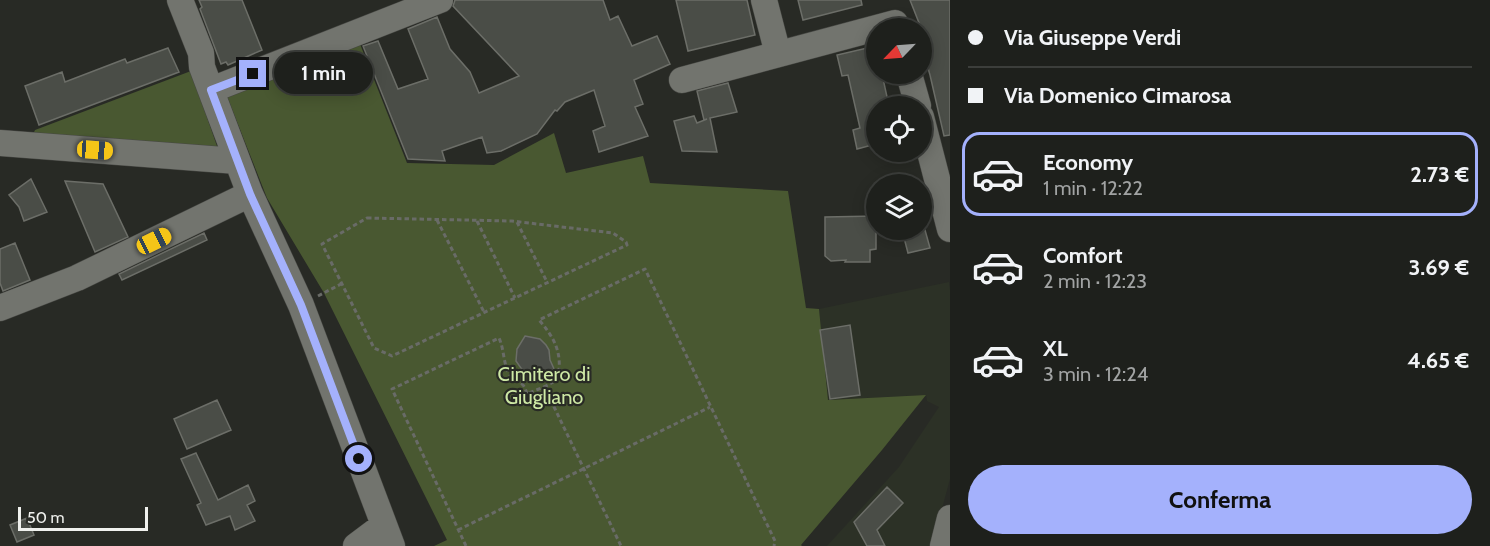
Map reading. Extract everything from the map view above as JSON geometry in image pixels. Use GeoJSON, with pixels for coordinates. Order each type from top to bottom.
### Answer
{"type":"FeatureCollection","features":[{"type":"Feature","properties":{"kind":"street"},"geometry":{"type":"LineString","coordinates":[[180,0],[201,53],[202,67],[237,161],[301,305],[388,535],[356,546]]}},
{"type":"Feature","properties":{"kind":"street"},"geometry":{"type":"LineString","coordinates":[[211,90],[441,0]]}},
{"type":"Feature","properties":{"kind":"street"},"geometry":{"type":"LineString","coordinates":[[764,0],[778,54]]}},
{"type":"Feature","properties":{"kind":"street"},"geometry":{"type":"LineString","coordinates":[[682,80],[778,54],[893,17]]}},
{"type":"Feature","properties":{"kind":"street"},"geometry":{"type":"LineString","coordinates":[[932,135],[940,148],[950,229]]}},
{"type":"Feature","properties":{"kind":"street"},"geometry":{"type":"LineString","coordinates":[[0,143],[237,161]]}},
{"type":"Feature","properties":{"kind":"street"},"geometry":{"type":"LineString","coordinates":[[0,308],[77,278],[250,194]]}},
{"type":"Feature","properties":{"kind":"street"},"geometry":{"type":"LineString","coordinates":[[943,546],[950,518]]}},
{"type":"Feature","properties":{"kind":"path"},"geometry":{"type":"LineString","coordinates":[[366,218],[437,219],[517,222],[613,234],[627,245],[392,356],[374,348],[322,244],[366,218]]}},
{"type":"Feature","properties":{"kind":"path"},"geometry":{"type":"LineString","coordinates":[[437,219],[484,312]]}},
{"type":"Feature","properties":{"kind":"path"},"geometry":{"type":"LineString","coordinates":[[477,220],[514,298]]}},
{"type":"Feature","properties":{"kind":"path"},"geometry":{"type":"LineString","coordinates":[[517,222],[547,282]]}},
{"type":"Feature","properties":{"kind":"path"},"geometry":{"type":"LineString","coordinates":[[466,546],[392,389],[499,338],[503,359],[512,377],[522,384],[527,394],[555,381],[559,376],[560,361],[556,343],[539,320],[645,269],[775,541],[774,546]]}},
{"type":"Feature","properties":{"kind":"path"},"geometry":{"type":"LineString","coordinates":[[544,386],[621,546]]}},
{"type":"Feature","properties":{"kind":"path"},"geometry":{"type":"LineString","coordinates":[[458,530],[711,406]]}},
{"type":"Feature","properties":{"kind":"shaded area"},"geometry":{"type":"Polygon","coordinates":[[[949,282],[950,479],[932,546],[827,546],[899,467],[939,407],[927,401],[926,395],[828,400],[819,309],[949,282]]]}},
{"type":"Feature","properties":{"kind":"green space","name":"Cimitero di Giugliano"},"geometry":{"type":"Polygon","coordinates":[[[360,44],[407,163],[494,165],[554,133],[566,173],[643,156],[650,183],[788,191],[806,308],[819,309],[828,400],[926,395],[802,546],[434,546],[447,540],[324,293],[267,198],[226,94],[360,44]]]}},
{"type":"Feature","properties":{"kind":"green space"},"geometry":{"type":"Polygon","coordinates":[[[191,71],[218,149],[30,141],[35,130],[191,71]]]}},
{"type":"Feature","properties":{"kind":"building"},"geometry":{"type":"Polygon","coordinates":[[[199,0],[242,0],[262,50],[228,65],[226,62],[221,64],[200,9],[202,7],[199,0]]]}},
{"type":"Feature","properties":{"kind":"building"},"geometry":{"type":"Polygon","coordinates":[[[455,0],[603,0],[610,20],[618,16],[632,46],[657,36],[670,64],[634,80],[643,104],[635,107],[648,136],[599,152],[593,131],[605,126],[594,90],[565,102],[557,111],[555,110],[537,134],[501,151],[487,153],[482,137],[442,151],[445,161],[408,159],[363,46],[378,41],[398,89],[428,79],[408,29],[437,17],[450,49],[470,72],[479,93],[519,76],[453,6],[455,0]]]}},
{"type":"Feature","properties":{"kind":"building"},"geometry":{"type":"Polygon","coordinates":[[[676,0],[747,0],[755,35],[688,51],[676,0]]]}},
{"type":"Feature","properties":{"kind":"building"},"geometry":{"type":"Polygon","coordinates":[[[798,0],[861,0],[862,5],[803,20],[798,0]]]}},
{"type":"Feature","properties":{"kind":"building"},"geometry":{"type":"Polygon","coordinates":[[[910,0],[950,0],[950,135],[944,136],[932,84],[932,18],[917,18],[910,0]]]}},
{"type":"Feature","properties":{"kind":"building"},"geometry":{"type":"Polygon","coordinates":[[[168,48],[179,72],[39,125],[25,86],[62,72],[65,82],[125,59],[127,63],[168,48]]]}},
{"type":"Feature","properties":{"kind":"building"},"geometry":{"type":"Polygon","coordinates":[[[866,48],[866,84],[884,84],[887,96],[866,96],[866,147],[857,149],[853,130],[860,128],[848,75],[842,76],[837,55],[866,48]]]}},
{"type":"Feature","properties":{"kind":"building"},"geometry":{"type":"Polygon","coordinates":[[[728,83],[737,112],[710,118],[717,152],[682,151],[674,121],[694,116],[697,123],[707,119],[704,120],[697,91],[728,83]]]}},
{"type":"Feature","properties":{"kind":"building"},"geometry":{"type":"Polygon","coordinates":[[[31,179],[47,212],[24,221],[19,207],[9,195],[31,179]]]}},
{"type":"Feature","properties":{"kind":"building"},"geometry":{"type":"Polygon","coordinates":[[[65,181],[103,184],[128,237],[95,252],[65,181]]]}},
{"type":"Feature","properties":{"kind":"building"},"geometry":{"type":"Polygon","coordinates":[[[866,216],[866,240],[876,240],[876,249],[870,250],[870,262],[831,261],[825,256],[825,217],[866,216]]]}},
{"type":"Feature","properties":{"kind":"building"},"geometry":{"type":"Polygon","coordinates":[[[204,233],[207,240],[122,280],[119,274],[204,233]]]}},
{"type":"Feature","properties":{"kind":"building"},"geometry":{"type":"Polygon","coordinates":[[[905,240],[928,240],[930,248],[908,253],[905,240]]]}},
{"type":"Feature","properties":{"kind":"building"},"geometry":{"type":"Polygon","coordinates":[[[15,243],[30,280],[3,291],[0,283],[0,249],[15,243]]]}},
{"type":"Feature","properties":{"kind":"building"},"geometry":{"type":"Polygon","coordinates":[[[850,325],[860,395],[830,399],[820,330],[850,325]]]}},
{"type":"Feature","properties":{"kind":"building"},"geometry":{"type":"Polygon","coordinates":[[[525,336],[540,339],[546,345],[555,371],[532,381],[529,374],[523,371],[516,361],[517,349],[525,336]]]}},
{"type":"Feature","properties":{"kind":"building"},"geometry":{"type":"Polygon","coordinates":[[[217,400],[231,430],[187,449],[174,419],[217,400]]]}},
{"type":"Feature","properties":{"kind":"building"},"geometry":{"type":"Polygon","coordinates":[[[196,453],[218,500],[248,485],[255,501],[247,505],[255,521],[235,530],[230,516],[206,525],[197,505],[201,503],[181,459],[196,453]]]}},
{"type":"Feature","properties":{"kind":"building"},"geometry":{"type":"Polygon","coordinates":[[[887,487],[903,503],[877,530],[885,546],[867,546],[854,522],[887,487]]]}},
{"type":"Feature","properties":{"kind":"building"},"geometry":{"type":"Polygon","coordinates":[[[27,518],[34,535],[17,542],[10,525],[27,518]]]}},
{"type":"Feature","properties":{"kind":"route"},"geometry":{"type":"LineString","coordinates":[[253,74],[211,90],[250,194],[301,305],[359,459]]}}]}
